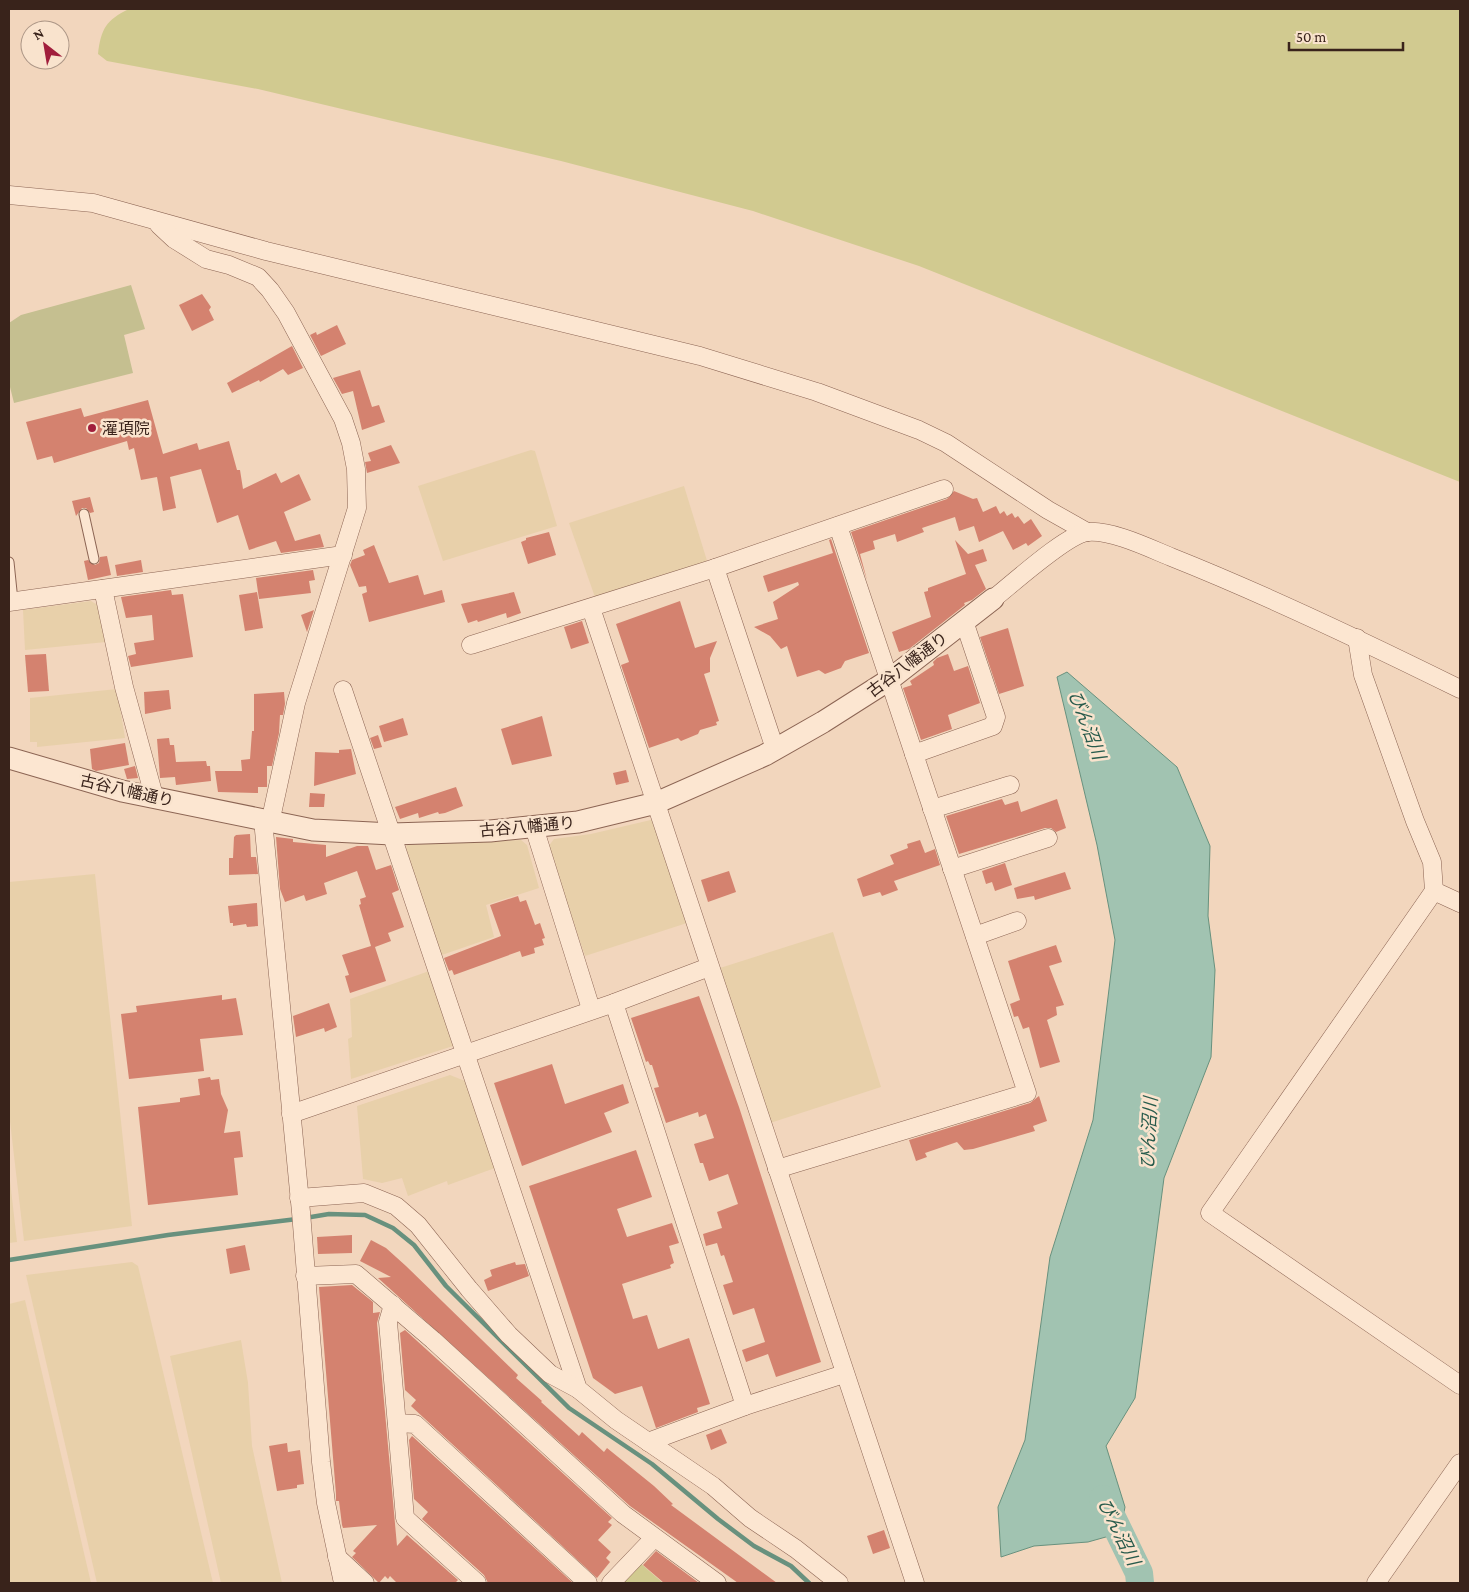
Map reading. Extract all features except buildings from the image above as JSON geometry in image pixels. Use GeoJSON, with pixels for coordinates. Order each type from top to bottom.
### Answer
{"type":"FeatureCollection","features":[{"type":"Feature","properties":{"kind":"street"},"geometry":{"type":"LineString","coordinates":[[9,195],[93,203],[155,222],[420,289],[700,356],[817,392],[919,430],[946,443],[1048,510],[1087,532],[1107,534],[1161,553],[1357,638],[1460,689]]}},
{"type":"Feature","properties":{"kind":"street"},"geometry":{"type":"LineString","coordinates":[[155,222],[174,239],[206,259],[229,265],[258,277],[286,313],[343,419],[351,443],[356,469],[357,508],[296,703],[267,821],[321,1462],[343,1583]]}},
{"type":"Feature","properties":{"kind":"street"},"geometry":{"type":"LineString","coordinates":[[471,646],[715,568],[944,489]]}},
{"type":"Feature","properties":{"kind":"street"},"geometry":{"type":"LineString","coordinates":[[777,1169],[1027,1093],[838,526]]}},
{"type":"Feature","properties":{"kind":"street"},"geometry":{"type":"LineString","coordinates":[[993,599],[1067,541],[1087,532]]}},
{"type":"Feature","properties":{"kind":"street"},"geometry":{"type":"LineString","coordinates":[[11,602],[101,586],[343,555]]}},
{"type":"Feature","properties":{"kind":"street"},"geometry":{"type":"LineString","coordinates":[[715,568],[775,749]]}},
{"type":"Feature","properties":{"kind":"street"},"geometry":{"type":"LineString","coordinates":[[101,586],[124,687],[154,796]]}},
{"type":"Feature","properties":{"kind":"street","name":"古谷八幡通り"},"geometry":{"type":"LineString","coordinates":[[9,758],[113,788],[313,830],[392,834],[534,827],[587,820],[656,803],[775,749],[823,722],[889,680],[993,599]]}},
{"type":"Feature","properties":{"kind":"street"},"geometry":{"type":"LineString","coordinates":[[591,608],[915,1583]]}},
{"type":"Feature","properties":{"kind":"street"},"geometry":{"type":"LineString","coordinates":[[914,754],[993,726],[996,717],[964,621]]}},
{"type":"Feature","properties":{"kind":"street"},"geometry":{"type":"LineString","coordinates":[[1357,638],[1363,675],[1415,821],[1432,862],[1434,891],[1210,1213],[1460,1385]]}},
{"type":"Feature","properties":{"kind":"street"},"geometry":{"type":"LineString","coordinates":[[343,690],[578,1389]]}},
{"type":"Feature","properties":{"kind":"street"},"geometry":{"type":"LineString","coordinates":[[932,808],[1010,785]]}},
{"type":"Feature","properties":{"kind":"street"},"geometry":{"type":"LineString","coordinates":[[534,827],[591,1009]]}},
{"type":"Feature","properties":{"kind":"street"},"geometry":{"type":"LineString","coordinates":[[952,869],[1048,838]]}},
{"type":"Feature","properties":{"kind":"street"},"geometry":{"type":"LineString","coordinates":[[1434,891],[1460,903]]}},
{"type":"Feature","properties":{"kind":"street"},"geometry":{"type":"LineString","coordinates":[[974,936],[1017,922]]}},
{"type":"Feature","properties":{"kind":"street"},"geometry":{"type":"LineString","coordinates":[[291,1114],[591,1009],[614,1003],[709,967]]}},
{"type":"Feature","properties":{"kind":"street"},"geometry":{"type":"LineString","coordinates":[[614,1003],[745,1406]]}},
{"type":"Feature","properties":{"kind":"street"},"geometry":{"type":"LineString","coordinates":[[300,1198],[364,1193],[396,1206],[418,1225],[509,1335],[550,1374],[578,1389],[648,1442],[713,1486],[750,1518],[796,1549],[839,1583]]}},
{"type":"Feature","properties":{"kind":"street"},"geometry":{"type":"LineString","coordinates":[[305,1276],[356,1274],[393,1305],[623,1514],[717,1583]]}},
{"type":"Feature","properties":{"kind":"street"},"geometry":{"type":"LineString","coordinates":[[393,1305],[388,1322],[405,1518],[477,1583]]}},
{"type":"Feature","properties":{"kind":"street"},"geometry":{"type":"LineString","coordinates":[[648,1442],[745,1406],[844,1374]]}},
{"type":"Feature","properties":{"kind":"street"},"geometry":{"type":"LineString","coordinates":[[397,1424],[414,1424],[588,1583]]}},
{"type":"Feature","properties":{"kind":"street"},"geometry":{"type":"LineString","coordinates":[[1376,1583],[1460,1463]]}},
{"type":"Feature","properties":{"kind":"street"},"geometry":{"type":"LineString","coordinates":[[611,1583],[654,1538]]}},
{"type":"Feature","properties":{"kind":"street"},"geometry":{"type":"LineString","coordinates":[[338,1557],[365,1583]]}},
{"type":"Feature","properties":{"kind":"lane"},"geometry":{"type":"LineString","coordinates":[[84,514],[94,559]]}},
{"type":"Feature","properties":{"kind":"lane"},"geometry":{"type":"LineString","coordinates":[[9,562],[11,602]]}},
{"type":"Feature","properties":{"kind":"shaded area"},"geometry":{"type":"Polygon","coordinates":[[[129,9],[1460,9],[1460,482],[919,266],[753,211],[561,161],[258,89],[107,61],[98,54],[103,32],[110,21],[129,9]]]}},
{"type":"Feature","properties":{"kind":"shaded area"},"geometry":{"type":"Polygon","coordinates":[[[131,285],[145,329],[124,335],[133,373],[14,403],[9,383],[9,323],[21,315],[131,285]]]}},
{"type":"Feature","properties":{"kind":"shaded area"},"geometry":{"type":"Polygon","coordinates":[[[531,450],[535,451],[557,526],[443,561],[418,486],[531,450]]]}},
{"type":"Feature","properties":{"kind":"shaded area"},"geometry":{"type":"Polygon","coordinates":[[[684,486],[708,564],[596,600],[569,523],[684,486]]]}},
{"type":"Feature","properties":{"kind":"shaded area"},"geometry":{"type":"Polygon","coordinates":[[[91,601],[99,606],[106,642],[25,650],[23,610],[91,601]]]}},
{"type":"Feature","properties":{"kind":"shaded area"},"geometry":{"type":"Polygon","coordinates":[[[117,689],[125,738],[37,747],[37,742],[30,742],[30,698],[117,689]]]}},
{"type":"Feature","properties":{"kind":"shaded area"},"geometry":{"type":"Polygon","coordinates":[[[655,819],[687,923],[585,956],[548,847],[554,839],[591,834],[655,819]]]}},
{"type":"Feature","properties":{"kind":"shaded area"},"geometry":{"type":"Polygon","coordinates":[[[521,840],[527,845],[539,888],[486,905],[494,937],[439,956],[406,848],[407,845],[521,840]]]}},
{"type":"Feature","properties":{"kind":"shaded area"},"geometry":{"type":"Polygon","coordinates":[[[95,874],[132,1226],[24,1241],[9,1113],[9,882],[95,874]]]}},
{"type":"Feature","properties":{"kind":"shaded area"},"geometry":{"type":"Polygon","coordinates":[[[833,932],[881,1087],[767,1124],[720,968],[833,932]]]}},
{"type":"Feature","properties":{"kind":"shaded area"},"geometry":{"type":"Polygon","coordinates":[[[432,970],[454,1040],[453,1046],[351,1079],[348,1039],[352,1037],[350,999],[432,970]]]}},
{"type":"Feature","properties":{"kind":"shaded area"},"geometry":{"type":"Polygon","coordinates":[[[450,1075],[465,1081],[470,1090],[495,1168],[448,1185],[447,1181],[408,1196],[402,1178],[382,1183],[363,1179],[357,1106],[450,1075]]]}},
{"type":"Feature","properties":{"kind":"shaded area"},"geometry":{"type":"Polygon","coordinates":[[[9,1172],[17,1242],[9,1243],[9,1172]]]}},
{"type":"Feature","properties":{"kind":"shaded area"},"geometry":{"type":"Polygon","coordinates":[[[132,1262],[138,1266],[213,1583],[97,1583],[26,1275],[132,1262]]]}},
{"type":"Feature","properties":{"kind":"shaded area"},"geometry":{"type":"Polygon","coordinates":[[[25,1300],[91,1583],[9,1583],[9,1304],[25,1300]]]}},
{"type":"Feature","properties":{"kind":"shaded area"},"geometry":{"type":"Polygon","coordinates":[[[241,1340],[248,1383],[252,1446],[282,1583],[221,1583],[170,1356],[241,1340]]]}},
{"type":"Feature","properties":{"kind":"shaded area"},"geometry":{"type":"Polygon","coordinates":[[[639,1562],[663,1583],[621,1583],[639,1562]]]}},
{"type":"Feature","properties":{"kind":"water"},"geometry":{"type":"Polygon","coordinates":[[[1067,672],[1177,767],[1210,846],[1208,916],[1215,970],[1211,1057],[1164,1178],[1135,1398],[1106,1446],[1125,1507],[1120,1533],[1088,1542],[1034,1546],[1001,1557],[998,1507],[1025,1440],[1050,1257],[1093,1120],[1115,940],[1097,845],[1057,677],[1067,672]]]}},
{"type":"Feature","properties":{"kind":"waterway"},"geometry":{"type":"LineString","coordinates":[[305,1218],[329,1214],[365,1215],[393,1228],[414,1245],[446,1286],[569,1408],[652,1464],[718,1519],[754,1546],[791,1566],[809,1583]]}},
{"type":"Feature","properties":{"kind":"waterway"},"geometry":{"type":"LineString","coordinates":[[9,1260],[168,1235],[297,1219]]}},
{"type":"Feature","properties":{"kind":"waterway","name":"びん沼川"},"geometry":{"type":"LineString","coordinates":[[1103,1499],[1139,1573],[1140,1583]]}},
{"type":"Feature","properties":{"kind":"place","name":"灌項院"},"geometry":{"type":"Point","coordinates":[92,428]}}]}
